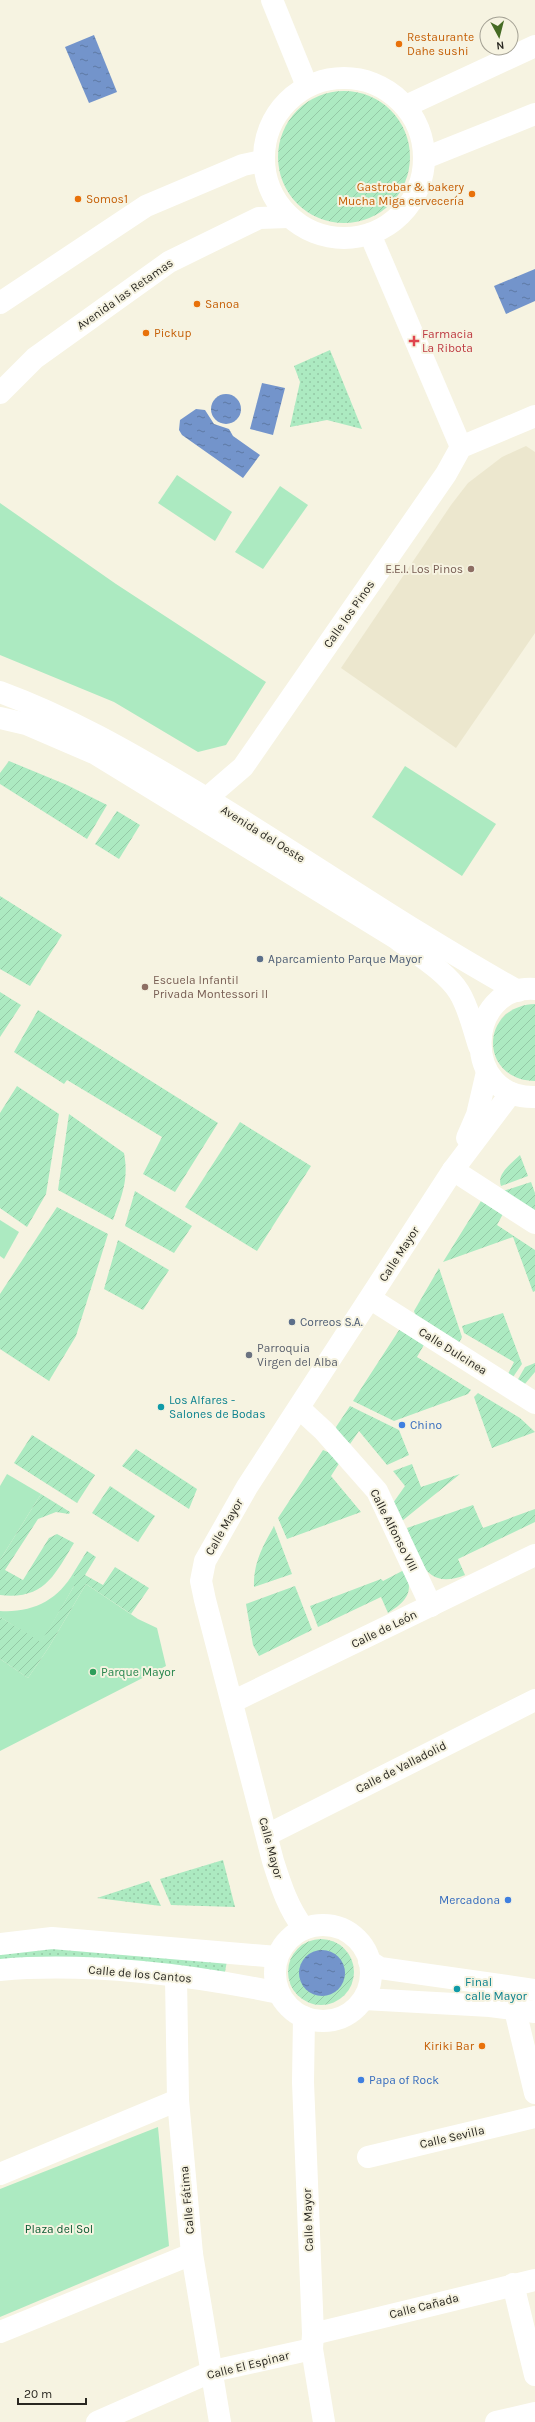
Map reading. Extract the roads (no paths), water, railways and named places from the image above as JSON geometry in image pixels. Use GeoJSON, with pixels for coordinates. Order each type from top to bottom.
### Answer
{"type":"FeatureCollection","features":[{"type":"Feature","properties":{"kind":"street"},"geometry":{"type":"LineString","coordinates":[[272,0],[307,86]]}},
{"type":"Feature","properties":{"kind":"street"},"geometry":{"type":"LineString","coordinates":[[406,106],[535,46]]}},
{"type":"Feature","properties":{"kind":"street"},"geometry":{"type":"LineString","coordinates":[[333,78],[360,78],[385,88],[406,106],[420,130],[425,158],[422,178],[415,197],[403,212],[388,225],[370,234],[349,239],[327,237],[306,229],[288,217],[270,192],[262,161],[267,131],[282,104],[307,86],[333,78]]}},
{"type":"Feature","properties":{"kind":"street"},"geometry":{"type":"LineString","coordinates":[[425,158],[535,114]]}},
{"type":"Feature","properties":{"kind":"street"},"geometry":{"type":"LineString","coordinates":[[0,304],[146,206],[243,165],[262,161]]}},
{"type":"Feature","properties":{"kind":"street","name":"Avenida las Retamas"},"geometry":{"type":"LineString","coordinates":[[0,393],[35,358],[169,262],[259,218],[288,217]]}},
{"type":"Feature","properties":{"kind":"street"},"geometry":{"type":"LineString","coordinates":[[370,234],[460,447],[535,416]]}},
{"type":"Feature","properties":{"kind":"street","name":"Calle los Pinos"},"geometry":{"type":"LineString","coordinates":[[207,798],[243,767],[446,474],[460,447]]}},
{"type":"Feature","properties":{"kind":"street","name":"Avenida del Oeste"},"geometry":{"type":"LineString","coordinates":[[0,692],[39,706],[106,738],[207,798],[462,959],[527,990]]}},
{"type":"Feature","properties":{"kind":"street","name":"Avenida del Oeste"},"geometry":{"type":"LineString","coordinates":[[0,718],[26,724],[96,754],[396,938],[437,969],[458,991],[469,1013],[482,1060],[488,1072]]}},
{"type":"Feature","properties":{"kind":"street"},"geometry":{"type":"LineString","coordinates":[[479,1046],[482,1026],[492,1008],[503,998],[527,990]]}},
{"type":"Feature","properties":{"kind":"street"},"geometry":{"type":"LineString","coordinates":[[488,1072],[498,1084],[511,1093],[535,1097]]}},
{"type":"Feature","properties":{"kind":"street","name":"Calle Mayor"},"geometry":{"type":"LineString","coordinates":[[453,1170],[477,1115],[488,1072]]}},
{"type":"Feature","properties":{"kind":"street","name":"Calle Mayor"},"geometry":{"type":"LineString","coordinates":[[304,1929],[292,1913],[284,1896],[267,1835],[201,1581],[205,1561],[247,1488],[453,1170],[511,1093]]}},
{"type":"Feature","properties":{"kind":"street"},"geometry":{"type":"LineString","coordinates":[[453,1170],[535,1223]]}},
{"type":"Feature","properties":{"kind":"street","name":"Calle Dulcinea"},"geometry":{"type":"LineString","coordinates":[[370,1299],[535,1403]]}},
{"type":"Feature","properties":{"kind":"street","name":"Calle Alfonso VIII"},"geometry":{"type":"LineString","coordinates":[[299,1408],[324,1431],[377,1491],[431,1606]]}},
{"type":"Feature","properties":{"kind":"street","name":"Calle de León"},"geometry":{"type":"LineString","coordinates":[[232,1702],[535,1555]]}},
{"type":"Feature","properties":{"kind":"street","name":"Calle de Valladolid"},"geometry":{"type":"LineString","coordinates":[[267,1835],[535,1700]]}},
{"type":"Feature","properties":{"kind":"street"},"geometry":{"type":"LineString","coordinates":[[318,1925],[334,1926],[348,1932],[359,1942],[369,1961],[370,1985],[364,1999],[353,2010],[342,2017],[330,2021],[304,2017],[294,2011],[279,1993],[275,1969],[278,1957],[283,1946],[292,1936],[304,1929],[318,1925]]}},
{"type":"Feature","properties":{"kind":"street"},"geometry":{"type":"LineString","coordinates":[[0,1944],[52,1938],[278,1957]]}},
{"type":"Feature","properties":{"kind":"street"},"geometry":{"type":"LineString","coordinates":[[369,1961],[380,1968],[535,1990]]}},
{"type":"Feature","properties":{"kind":"street","name":"Calle de los Cantos"},"geometry":{"type":"LineString","coordinates":[[0,1970],[30,1968],[87,1968],[235,1984],[279,1993]]}},
{"type":"Feature","properties":{"kind":"street","name":"Calle Fátima"},"geometry":{"type":"LineString","coordinates":[[176,1977],[178,2100],[192,2254],[214,2371],[220,2422]]}},
{"type":"Feature","properties":{"kind":"street"},"geometry":{"type":"LineString","coordinates":[[364,1999],[490,2006],[525,2011],[535,2093]]}},
{"type":"Feature","properties":{"kind":"street","name":"Calle Mayor"},"geometry":{"type":"LineString","coordinates":[[304,2017],[303,2082],[312,2342],[324,2422]]}},
{"type":"Feature","properties":{"kind":"street"},"geometry":{"type":"LineString","coordinates":[[0,2174],[178,2100]]}},
{"type":"Feature","properties":{"kind":"street","name":"Calle Sevilla"},"geometry":{"type":"LineString","coordinates":[[368,2157],[535,2117]]}},
{"type":"Feature","properties":{"kind":"street"},"geometry":{"type":"LineString","coordinates":[[0,2332],[192,2254]]}},
{"type":"Feature","properties":{"kind":"street","name":"Calle Cañada"},"geometry":{"type":"LineString","coordinates":[[312,2342],[513,2284],[535,2280]]}},
{"type":"Feature","properties":{"kind":"street"},"geometry":{"type":"LineString","coordinates":[[513,2284],[535,2375]]}},
{"type":"Feature","properties":{"kind":"street","name":"Calle El Espinar"},"geometry":{"type":"LineString","coordinates":[[97,2422],[214,2371],[312,2342]]}},
{"type":"Feature","properties":{"kind":"street"},"geometry":{"type":"LineString","coordinates":[[496,2422],[535,2414]]}},
{"type":"Feature","properties":{"kind":"water"},"geometry":{"type":"Polygon","coordinates":[[[94,35],[117,92],[89,103],[65,47],[94,35]]]}},
{"type":"Feature","properties":{"kind":"water"},"geometry":{"type":"Polygon","coordinates":[[[535,269],[535,301],[506,314],[494,286],[535,269]]]}},
{"type":"Feature","properties":{"kind":"water"},"geometry":{"type":"Polygon","coordinates":[[[262,383],[285,388],[273,435],[250,429],[262,383]]]}},
{"type":"Feature","properties":{"kind":"water"},"geometry":{"type":"Polygon","coordinates":[[[226,394],[237,398],[241,409],[237,420],[226,424],[215,420],[211,409],[215,398],[226,394]]]}},
{"type":"Feature","properties":{"kind":"water"},"geometry":{"type":"Polygon","coordinates":[[[196,409],[205,410],[214,424],[229,429],[233,436],[260,455],[243,478],[182,435],[179,430],[180,420],[196,409]]]}},
{"type":"Feature","properties":{"kind":"water"},"geometry":{"type":"Polygon","coordinates":[[[318,1950],[326,1950],[335,1954],[341,1960],[345,1973],[341,1986],[335,1992],[326,1996],[318,1996],[309,1992],[303,1986],[299,1977],[299,1969],[303,1960],[309,1954],[318,1950]]]}},
{"type":"Feature","properties":{"kind":"place","name":"Restaurante Dahe sushi"},"geometry":{"type":"Point","coordinates":[399,44]}},
{"type":"Feature","properties":{"kind":"place","name":"Gastrobar & bakery Mucha Miga cervecería"},"geometry":{"type":"Point","coordinates":[472,194]}},
{"type":"Feature","properties":{"kind":"place","name":"Somos1"},"geometry":{"type":"Point","coordinates":[78,199]}},
{"type":"Feature","properties":{"kind":"place","name":"Sanoa"},"geometry":{"type":"Point","coordinates":[197,304]}},
{"type":"Feature","properties":{"kind":"place","name":"Pickup"},"geometry":{"type":"Point","coordinates":[146,333]}},
{"type":"Feature","properties":{"kind":"place","name":"Farmacia La Ribota"},"geometry":{"type":"Point","coordinates":[414,341]}},
{"type":"Feature","properties":{"kind":"place","name":"E.E.I. Los Pinos"},"geometry":{"type":"Point","coordinates":[471,569]}},
{"type":"Feature","properties":{"kind":"place","name":"Aparcamiento Parque Mayor"},"geometry":{"type":"Point","coordinates":[260,959]}},
{"type":"Feature","properties":{"kind":"place","name":"Escuela Infantil Privada Montessori II"},"geometry":{"type":"Point","coordinates":[145,987]}},
{"type":"Feature","properties":{"kind":"place","name":"Correos S.A."},"geometry":{"type":"Point","coordinates":[292,1322]}},
{"type":"Feature","properties":{"kind":"place","name":"Parroquia Virgen del Alba"},"geometry":{"type":"Point","coordinates":[249,1355]}},
{"type":"Feature","properties":{"kind":"place","name":"Los Alfares - Salones de Bodas"},"geometry":{"type":"Point","coordinates":[161,1407]}},
{"type":"Feature","properties":{"kind":"place","name":"Chino"},"geometry":{"type":"Point","coordinates":[402,1425]}},
{"type":"Feature","properties":{"kind":"place","name":"Parque Mayor"},"geometry":{"type":"Point","coordinates":[93,1672]}},
{"type":"Feature","properties":{"kind":"place","name":"Mercadona"},"geometry":{"type":"Point","coordinates":[508,1900]}},
{"type":"Feature","properties":{"kind":"place","name":"Final calle Mayor"},"geometry":{"type":"Point","coordinates":[457,1989]}},
{"type":"Feature","properties":{"kind":"place","name":"Kiriki Bar"},"geometry":{"type":"Point","coordinates":[482,2046]}},
{"type":"Feature","properties":{"kind":"place","name":"Papa of Rock"},"geometry":{"type":"Point","coordinates":[361,2080]}},
{"type":"Feature","properties":{"kind":"park label","name":"Plaza del Sol"},"geometry":{"type":"Point","coordinates":[59,2229]}}]}
